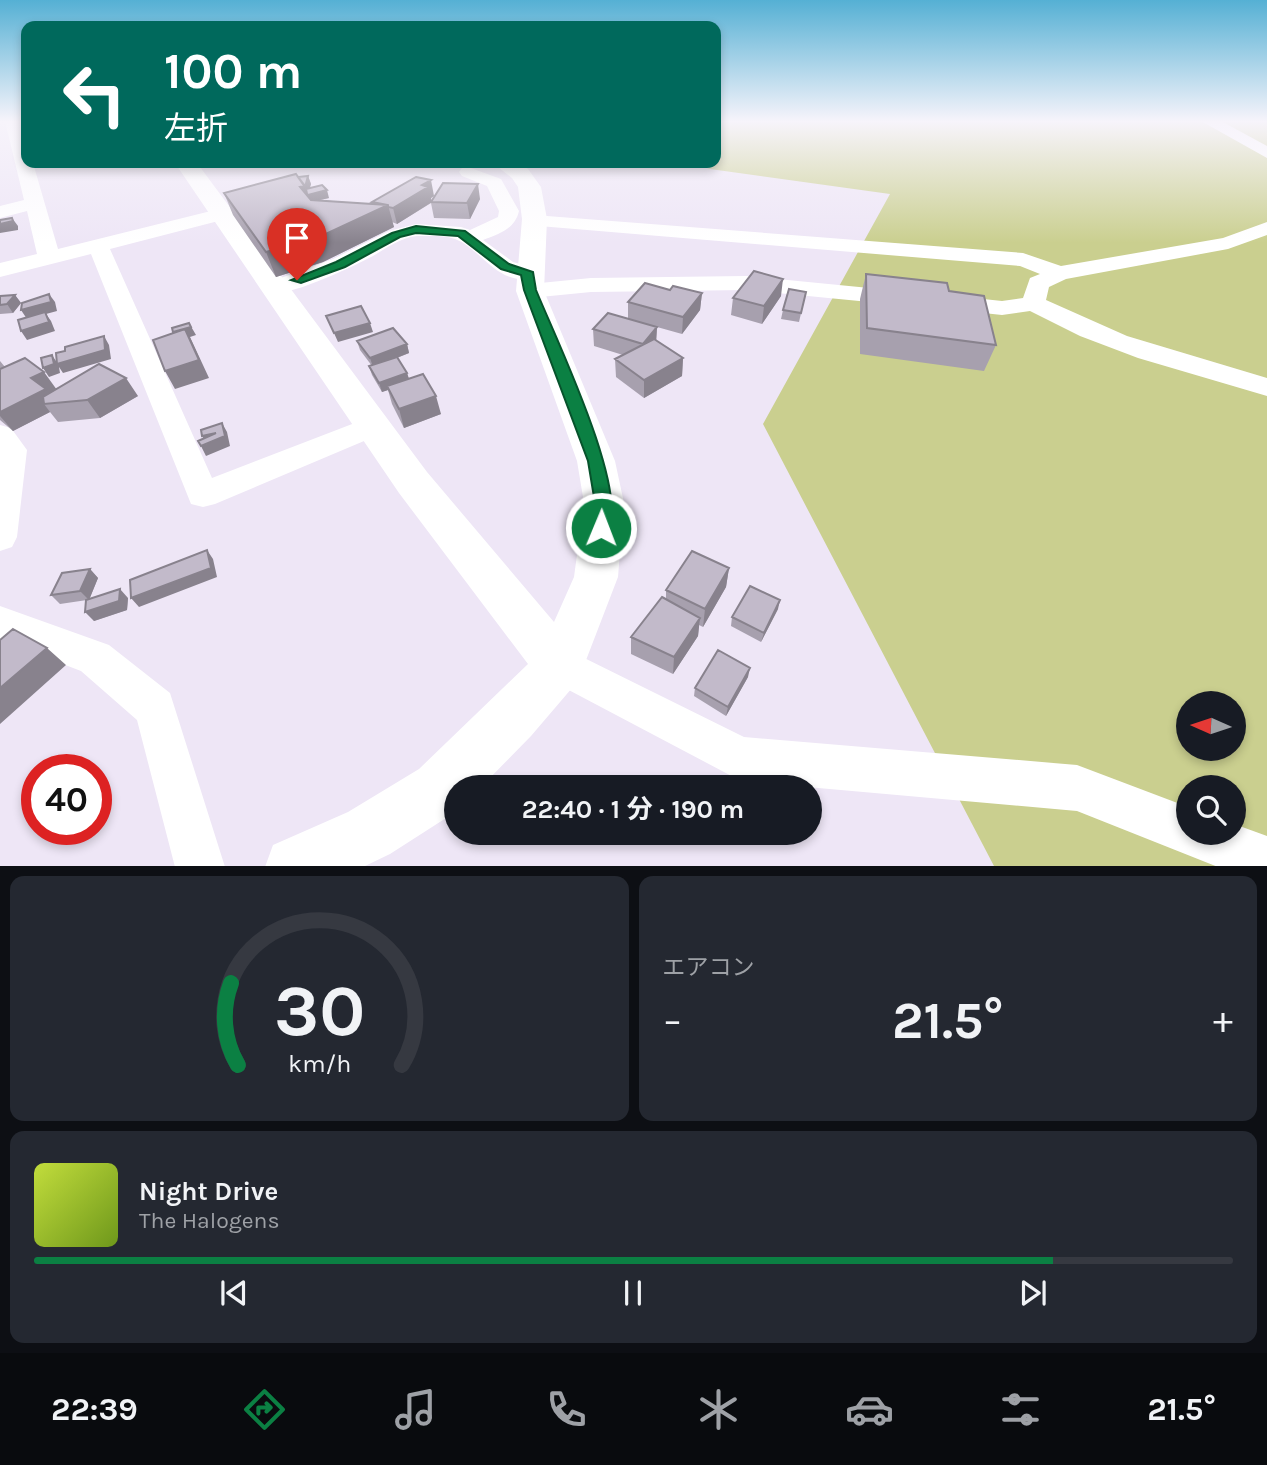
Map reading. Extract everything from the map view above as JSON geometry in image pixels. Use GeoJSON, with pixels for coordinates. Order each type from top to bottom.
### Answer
{"type":"FeatureCollection","features":[{"type":"Feature","properties":{"kind":"street"},"geometry":{"type":"LineString","coordinates":[[25,168],[49,257]]}},
{"type":"Feature","properties":{"kind":"street"},"geometry":{"type":"LineString","coordinates":[[190,168],[373,426],[507,606],[560,665],[741,759],[1077,788],[1176,826]]}},
{"type":"Feature","properties":{"kind":"street"},"geometry":{"type":"LineString","coordinates":[[295,866],[369,832],[439,789],[512,718],[560,665],[596,577],[604,503],[596,461],[528,281],[534,221],[531,184],[486,168]]}},
{"type":"Feature","properties":{"kind":"street"},"geometry":{"type":"LineString","coordinates":[[467,238],[491,230],[507,220],[509,211],[486,168]]}},
{"type":"Feature","properties":{"kind":"street"},"geometry":{"type":"LineString","coordinates":[[0,212],[34,204]]}},
{"type":"Feature","properties":{"kind":"street"},"geometry":{"type":"LineString","coordinates":[[0,270],[223,214]]}},
{"type":"Feature","properties":{"kind":"street"},"geometry":{"type":"LineString","coordinates":[[534,221],[1023,260],[1060,272]]}},
{"type":"Feature","properties":{"kind":"street"},"geometry":{"type":"LineString","coordinates":[[1033,303],[1038,283],[1060,272],[1228,243],[1267,228]]}},
{"type":"Feature","properties":{"kind":"street"},"geometry":{"type":"LineString","coordinates":[[275,288],[341,264],[406,232],[416,230],[461,233],[528,281],[591,285],[746,283],[1002,308],[1033,303],[1067,322],[1111,341],[1267,387]]}},
{"type":"Feature","properties":{"kind":"street"},"geometry":{"type":"LineString","coordinates":[[98,245],[203,495],[373,426]]}},
{"type":"Feature","properties":{"kind":"street"},"geometry":{"type":"LineString","coordinates":[[0,435],[12,450],[0,537]]}},
{"type":"Feature","properties":{"kind":"street"},"geometry":{"type":"LineString","coordinates":[[0,623],[95,658],[155,708],[200,866]]}},
{"type":"Feature","properties":{"kind":"street"},"geometry":{"type":"LineString","coordinates":[[1225,845],[1267,861]]}},
{"type":"Feature","properties":{"kind":"green space"},"geometry":{"type":"Polygon","coordinates":[[[721,161],[1267,161],[1267,866],[994,866],[763,424],[890,194],[707,168],[721,168],[721,161]]]}},
{"type":"Feature","properties":{"kind":"building"},"geometry":{"type":"Polygon","coordinates":[[[296,174],[305,186],[300,187],[311,200],[388,205],[315,239],[266,252],[224,193],[296,174]]]}},
{"type":"Feature","properties":{"kind":"building"},"geometry":{"type":"Polygon","coordinates":[[[308,176],[305,187],[298,177],[308,176]]]}},
{"type":"Feature","properties":{"kind":"building"},"geometry":{"type":"Polygon","coordinates":[[[416,177],[431,180],[422,185],[428,187],[393,208],[372,202],[416,177]]]}},
{"type":"Feature","properties":{"kind":"building"},"geometry":{"type":"Polygon","coordinates":[[[443,183],[478,184],[467,203],[431,202],[443,183]]]}},
{"type":"Feature","properties":{"kind":"building"},"geometry":{"type":"Polygon","coordinates":[[[322,185],[327,190],[307,194],[306,189],[322,185]]]}},
{"type":"Feature","properties":{"kind":"building"},"geometry":{"type":"Polygon","coordinates":[[[12,218],[13,221],[0,224],[0,220],[12,218]]]}},
{"type":"Feature","properties":{"kind":"building"},"geometry":{"type":"Polygon","coordinates":[[[754,271],[783,279],[764,306],[733,298],[754,271]]]}},
{"type":"Feature","properties":{"kind":"building"},"geometry":{"type":"Polygon","coordinates":[[[866,274],[947,283],[949,291],[984,296],[996,345],[867,328],[866,274]]]}},
{"type":"Feature","properties":{"kind":"building"},"geometry":{"type":"Polygon","coordinates":[[[645,283],[670,290],[673,286],[702,293],[683,317],[628,302],[645,283]]]}},
{"type":"Feature","properties":{"kind":"building"},"geometry":{"type":"Polygon","coordinates":[[[789,289],[806,292],[801,313],[783,310],[789,289]]]}},
{"type":"Feature","properties":{"kind":"building"},"geometry":{"type":"Polygon","coordinates":[[[49,294],[51,302],[21,310],[22,303],[49,294]]]}},
{"type":"Feature","properties":{"kind":"building"},"geometry":{"type":"Polygon","coordinates":[[[15,295],[7,304],[0,305],[0,296],[15,295]]]}},
{"type":"Feature","properties":{"kind":"building"},"geometry":{"type":"Polygon","coordinates":[[[361,306],[370,323],[334,333],[326,316],[361,306]]]}},
{"type":"Feature","properties":{"kind":"building"},"geometry":{"type":"Polygon","coordinates":[[[45,312],[49,322],[21,331],[18,320],[45,312]]]}},
{"type":"Feature","properties":{"kind":"building"},"geometry":{"type":"Polygon","coordinates":[[[608,313],[657,327],[643,344],[593,329],[608,313]]]}},
{"type":"Feature","properties":{"kind":"building"},"geometry":{"type":"Polygon","coordinates":[[[189,323],[191,327],[173,332],[172,328],[189,323]]]}},
{"type":"Feature","properties":{"kind":"building"},"geometry":{"type":"Polygon","coordinates":[[[393,328],[407,344],[370,358],[357,341],[393,328]]]}},
{"type":"Feature","properties":{"kind":"building"},"geometry":{"type":"Polygon","coordinates":[[[185,329],[199,360],[165,371],[153,340],[185,329]]]}},
{"type":"Feature","properties":{"kind":"building"},"geometry":{"type":"Polygon","coordinates":[[[104,336],[105,350],[57,364],[56,353],[65,351],[65,347],[104,336]]]}},
{"type":"Feature","properties":{"kind":"building"},"geometry":{"type":"Polygon","coordinates":[[[654,339],[683,358],[644,380],[615,359],[654,339]]]}},
{"type":"Feature","properties":{"kind":"building"},"geometry":{"type":"Polygon","coordinates":[[[52,355],[54,364],[43,368],[41,358],[52,355]]]}},
{"type":"Feature","properties":{"kind":"building"},"geometry":{"type":"Polygon","coordinates":[[[397,357],[407,373],[379,383],[369,366],[397,357]]]}},
{"type":"Feature","properties":{"kind":"building"},"geometry":{"type":"Polygon","coordinates":[[[25,358],[44,372],[31,378],[46,389],[0,412],[0,369],[25,358]]]}},
{"type":"Feature","properties":{"kind":"building"},"geometry":{"type":"Polygon","coordinates":[[[99,364],[126,378],[87,400],[44,404],[43,397],[99,364]]]}},
{"type":"Feature","properties":{"kind":"building"},"geometry":{"type":"Polygon","coordinates":[[[423,374],[436,396],[399,409],[387,386],[423,374]]]}},
{"type":"Feature","properties":{"kind":"building"},"geometry":{"type":"Polygon","coordinates":[[[222,423],[225,436],[201,446],[198,441],[216,433],[202,436],[201,430],[222,423]]]}},
{"type":"Feature","properties":{"kind":"building"},"geometry":{"type":"Polygon","coordinates":[[[207,550],[211,568],[131,598],[130,580],[207,550]]]}},
{"type":"Feature","properties":{"kind":"building"},"geometry":{"type":"Polygon","coordinates":[[[692,551],[729,568],[705,609],[666,590],[692,551]]]}},
{"type":"Feature","properties":{"kind":"building"},"geometry":{"type":"Polygon","coordinates":[[[90,569],[80,591],[51,595],[62,573],[90,569]]]}},
{"type":"Feature","properties":{"kind":"building"},"geometry":{"type":"Polygon","coordinates":[[[750,586],[780,600],[764,633],[732,617],[750,586]]]}},
{"type":"Feature","properties":{"kind":"building"},"geometry":{"type":"Polygon","coordinates":[[[120,589],[119,601],[85,612],[86,600],[120,589]]]}},
{"type":"Feature","properties":{"kind":"building"},"geometry":{"type":"Polygon","coordinates":[[[662,597],[700,618],[674,657],[631,637],[662,597]]]}},
{"type":"Feature","properties":{"kind":"building"},"geometry":{"type":"Polygon","coordinates":[[[13,629],[47,648],[0,688],[0,640],[13,629]]]}},
{"type":"Feature","properties":{"kind":"building"},"geometry":{"type":"Polygon","coordinates":[[[718,650],[750,668],[728,707],[695,688],[718,650]]]}},
{"type":"Feature","properties":{"kind":"route"},"geometry":{"type":"LineString","coordinates":[[297,280],[341,264],[396,235],[416,230],[461,233],[505,267],[527,272],[530,290],[596,461],[604,503],[601,528]]}}]}
